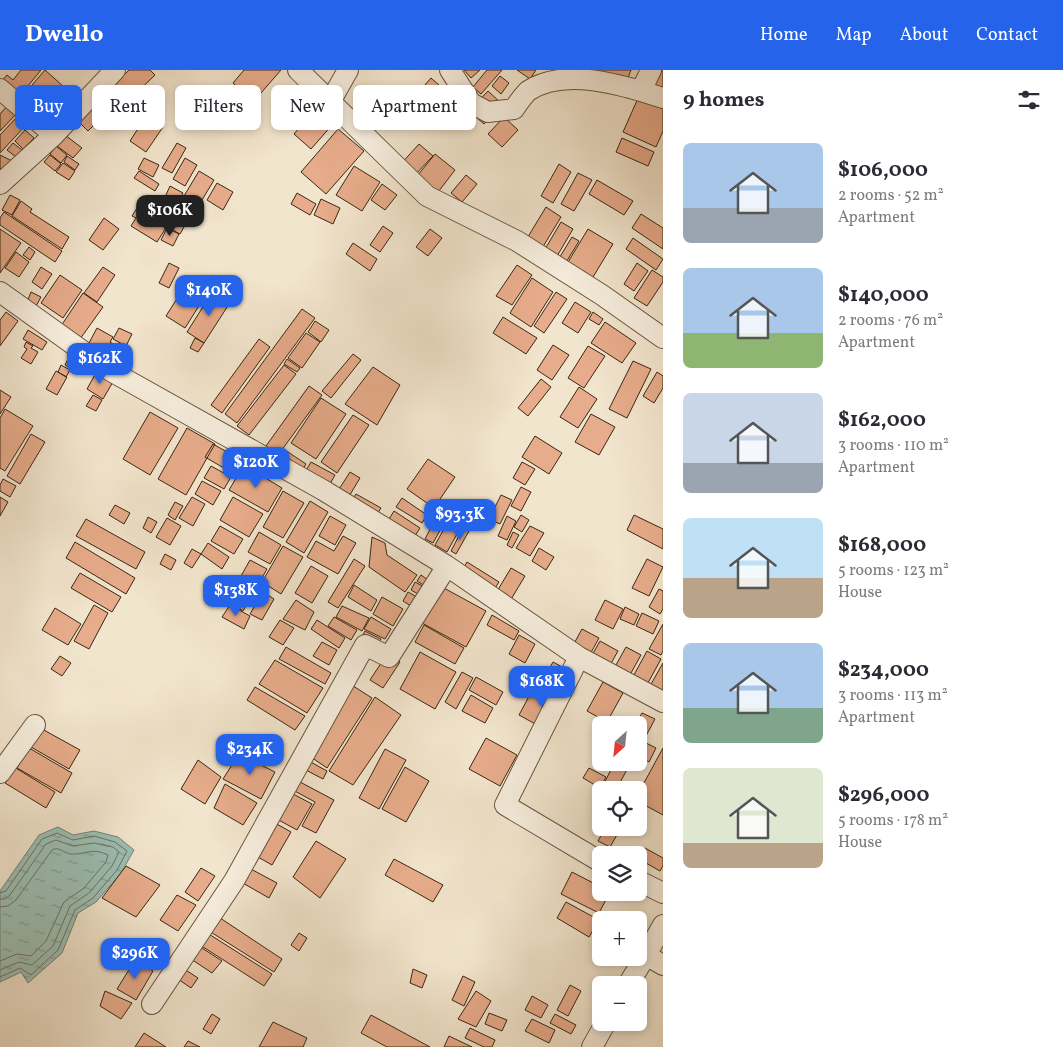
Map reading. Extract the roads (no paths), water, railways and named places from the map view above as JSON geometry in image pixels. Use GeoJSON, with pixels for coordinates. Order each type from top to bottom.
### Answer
{"type":"FeatureCollection","features":[{"type":"Feature","properties":{"kind":"street"},"geometry":{"type":"LineString","coordinates":[[0,184],[54,135],[115,70]]}},
{"type":"Feature","properties":{"kind":"street"},"geometry":{"type":"LineString","coordinates":[[298,70],[313,85]]}},
{"type":"Feature","properties":{"kind":"street"},"geometry":{"type":"LineString","coordinates":[[340,85],[348,70]]}},
{"type":"Feature","properties":{"kind":"street"},"geometry":{"type":"LineString","coordinates":[[450,70],[471,103],[488,112],[514,109],[528,91],[541,82],[561,74],[585,76],[663,98]]}},
{"type":"Feature","properties":{"kind":"street"},"geometry":{"type":"LineString","coordinates":[[641,91],[651,70]]}},
{"type":"Feature","properties":{"kind":"street"},"geometry":{"type":"LineString","coordinates":[[0,89],[54,135]]}},
{"type":"Feature","properties":{"kind":"street"},"geometry":{"type":"LineString","coordinates":[[343,115],[427,196],[517,241],[602,295],[663,338]]}},
{"type":"Feature","properties":{"kind":"street"},"geometry":{"type":"LineString","coordinates":[[0,292],[108,370],[322,490],[447,566],[579,656],[663,702]]}},
{"type":"Feature","properties":{"kind":"street"},"geometry":{"type":"LineString","coordinates":[[152,1004],[234,881],[366,645],[389,656],[447,566]]}},
{"type":"Feature","properties":{"kind":"street"},"geometry":{"type":"LineString","coordinates":[[579,656],[505,805],[592,857]]}},
{"type":"Feature","properties":{"kind":"street"},"geometry":{"type":"LineString","coordinates":[[0,773],[35,725]]}},
{"type":"Feature","properties":{"kind":"street"},"geometry":{"type":"LineString","coordinates":[[647,884],[663,893]]}},
{"type":"Feature","properties":{"kind":"street"},"geometry":{"type":"LineString","coordinates":[[647,952],[663,925]]}},
{"type":"Feature","properties":{"kind":"street"},"geometry":{"type":"LineString","coordinates":[[647,955],[663,965]]}},
{"type":"Feature","properties":{"kind":"street"},"geometry":{"type":"LineString","coordinates":[[592,1047],[601,1031]]}},
{"type":"Feature","properties":{"kind":"water"},"geometry":{"type":"Polygon","coordinates":[[[58,827],[73,835],[94,831],[118,837],[134,850],[121,873],[96,902],[78,913],[62,953],[28,983],[21,972],[0,982],[0,891],[39,835],[58,827]]]}}]}
